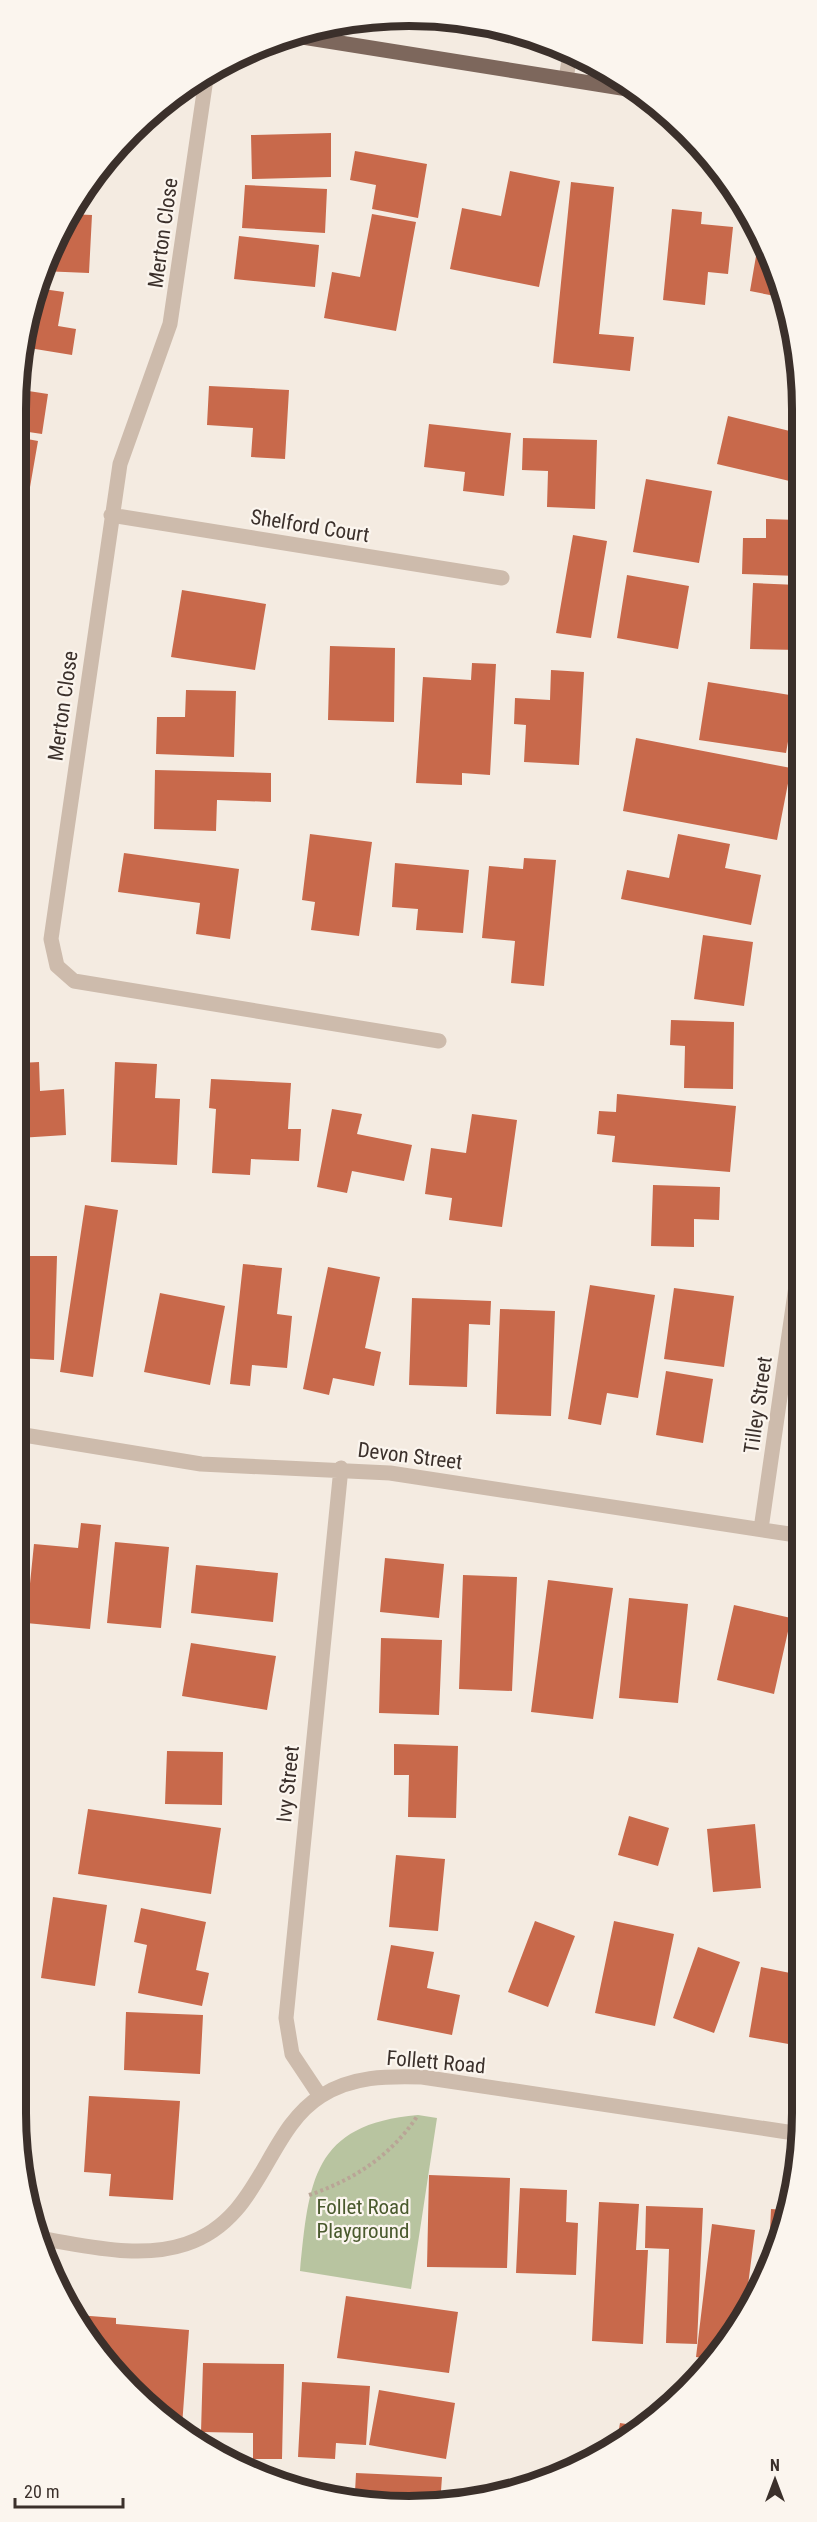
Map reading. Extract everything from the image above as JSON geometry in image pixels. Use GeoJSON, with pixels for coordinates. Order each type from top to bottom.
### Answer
{"type":"FeatureCollection","features":[{"type":"Feature","properties":{"kind":"main road"},"geometry":{"type":"LineString","coordinates":[[311,38],[617,87]]}},
{"type":"Feature","properties":{"kind":"street"},"geometry":{"type":"LineString","coordinates":[[566,80],[569,61]]}},
{"type":"Feature","properties":{"kind":"street","name":"Merton Close"},"geometry":{"type":"LineString","coordinates":[[205,84],[170,324],[120,464],[111,515],[51,939],[57,966],[74,981],[439,1041]]}},
{"type":"Feature","properties":{"kind":"street","name":"Shelford Court"},"geometry":{"type":"LineString","coordinates":[[111,515],[502,578]]}},
{"type":"Feature","properties":{"kind":"street","name":"Tilley Street"},"geometry":{"type":"LineString","coordinates":[[761,1529],[792,1314]]}},
{"type":"Feature","properties":{"kind":"street","name":"Devon Street"},"geometry":{"type":"LineString","coordinates":[[26,1435],[201,1464],[341,1468],[451,1481],[792,1534]]}},
{"type":"Feature","properties":{"kind":"street","name":"Ivy Street"},"geometry":{"type":"LineString","coordinates":[[320,2096],[292,2054],[286,2019],[341,1468]]}},
{"type":"Feature","properties":{"kind":"street","name":"Follett Road"},"geometry":{"type":"LineString","coordinates":[[47,2240],[116,2250],[142,2251],[185,2244],[203,2236],[220,2226],[254,2188],[297,2118],[320,2096],[366,2079],[422,2077],[791,2132]]}},
{"type":"Feature","properties":{"kind":"path"},"geometry":{"type":"LineString","coordinates":[[309,2195],[359,2174],[405,2136],[418,2115]]}},
{"type":"Feature","properties":{"kind":"green space","name":"Follet Road Playground"},"geometry":{"type":"Polygon","coordinates":[[[418,2115],[437,2118],[411,2289],[300,2271],[307,2210],[313,2185],[323,2163],[336,2145],[356,2131],[383,2121],[418,2115]]]}},
{"type":"Feature","properties":{"kind":"building"},"geometry":{"type":"Polygon","coordinates":[[[331,133],[331,177],[252,179],[251,135],[331,133]]]}},
{"type":"Feature","properties":{"kind":"building"},"geometry":{"type":"Polygon","coordinates":[[[355,151],[427,164],[418,218],[372,209],[376,185],[350,180],[355,151]]]}},
{"type":"Feature","properties":{"kind":"building"},"geometry":{"type":"Polygon","coordinates":[[[510,171],[560,181],[539,287],[450,269],[462,208],[501,216],[510,171]]]}},
{"type":"Feature","properties":{"kind":"building"},"geometry":{"type":"Polygon","coordinates":[[[571,182],[614,187],[599,334],[634,337],[630,371],[553,363],[571,182]]]}},
{"type":"Feature","properties":{"kind":"building"},"geometry":{"type":"Polygon","coordinates":[[[245,185],[327,189],[325,233],[242,228],[245,185]]]}},
{"type":"Feature","properties":{"kind":"building"},"geometry":{"type":"Polygon","coordinates":[[[672,209],[702,212],[701,224],[733,227],[728,274],[708,272],[705,305],[663,300],[672,209]]]}},
{"type":"Feature","properties":{"kind":"building"},"geometry":{"type":"Polygon","coordinates":[[[79,214],[92,215],[89,273],[51,271],[79,214]]]}},
{"type":"Feature","properties":{"kind":"building"},"geometry":{"type":"Polygon","coordinates":[[[372,214],[416,222],[396,331],[324,318],[332,272],[360,277],[372,214]]]}},
{"type":"Feature","properties":{"kind":"building"},"geometry":{"type":"Polygon","coordinates":[[[239,236],[319,245],[315,287],[234,279],[239,236]]]}},
{"type":"Feature","properties":{"kind":"building"},"geometry":{"type":"Polygon","coordinates":[[[757,250],[774,296],[750,291],[757,250]]]}},
{"type":"Feature","properties":{"kind":"building"},"geometry":{"type":"Polygon","coordinates":[[[45,289],[64,292],[58,326],[76,329],[72,355],[31,348],[45,289]]]}},
{"type":"Feature","properties":{"kind":"building"},"geometry":{"type":"Polygon","coordinates":[[[209,386],[289,390],[285,459],[251,457],[253,428],[207,425],[209,386]]]}},
{"type":"Feature","properties":{"kind":"building"},"geometry":{"type":"Polygon","coordinates":[[[26,391],[48,394],[42,434],[26,432],[26,391]]]}},
{"type":"Feature","properties":{"kind":"building"},"geometry":{"type":"Polygon","coordinates":[[[728,416],[792,432],[792,482],[717,464],[728,416]]]}},
{"type":"Feature","properties":{"kind":"building"},"geometry":{"type":"Polygon","coordinates":[[[429,424],[511,433],[504,496],[463,491],[465,472],[424,467],[429,424]]]}},
{"type":"Feature","properties":{"kind":"building"},"geometry":{"type":"Polygon","coordinates":[[[523,438],[597,440],[595,509],[547,507],[548,471],[522,470],[523,438]]]}},
{"type":"Feature","properties":{"kind":"building"},"geometry":{"type":"Polygon","coordinates":[[[26,439],[38,441],[26,510],[26,439]]]}},
{"type":"Feature","properties":{"kind":"building"},"geometry":{"type":"Polygon","coordinates":[[[646,479],[712,491],[699,563],[633,552],[646,479]]]}},
{"type":"Feature","properties":{"kind":"building"},"geometry":{"type":"Polygon","coordinates":[[[766,519],[792,520],[792,576],[742,574],[743,538],[766,538],[766,519]]]}},
{"type":"Feature","properties":{"kind":"building"},"geometry":{"type":"Polygon","coordinates":[[[573,535],[607,541],[591,638],[556,633],[573,535]]]}},
{"type":"Feature","properties":{"kind":"building"},"geometry":{"type":"Polygon","coordinates":[[[627,575],[689,586],[678,649],[617,638],[627,575]]]}},
{"type":"Feature","properties":{"kind":"building"},"geometry":{"type":"Polygon","coordinates":[[[753,583],[792,585],[792,650],[750,649],[753,583]]]}},
{"type":"Feature","properties":{"kind":"building"},"geometry":{"type":"Polygon","coordinates":[[[182,590],[266,604],[255,670],[171,657],[182,590]]]}},
{"type":"Feature","properties":{"kind":"building"},"geometry":{"type":"Polygon","coordinates":[[[330,646],[395,648],[394,722],[328,720],[330,646]]]}},
{"type":"Feature","properties":{"kind":"building"},"geometry":{"type":"Polygon","coordinates":[[[472,663],[496,664],[490,775],[462,773],[462,785],[416,783],[423,677],[471,680],[472,663]]]}},
{"type":"Feature","properties":{"kind":"building"},"geometry":{"type":"Polygon","coordinates":[[[551,670],[584,672],[579,765],[524,762],[526,725],[514,724],[515,698],[550,700],[551,670]]]}},
{"type":"Feature","properties":{"kind":"building"},"geometry":{"type":"Polygon","coordinates":[[[708,682],[792,695],[792,719],[786,753],[699,740],[708,682]]]}},
{"type":"Feature","properties":{"kind":"building"},"geometry":{"type":"Polygon","coordinates":[[[186,690],[236,691],[234,757],[156,754],[157,717],[185,717],[186,690]]]}},
{"type":"Feature","properties":{"kind":"building"},"geometry":{"type":"Polygon","coordinates":[[[636,738],[791,768],[777,840],[623,811],[636,738]]]}},
{"type":"Feature","properties":{"kind":"building"},"geometry":{"type":"Polygon","coordinates":[[[155,770],[271,773],[271,802],[217,800],[216,831],[154,829],[155,770]]]}},
{"type":"Feature","properties":{"kind":"building"},"geometry":{"type":"Polygon","coordinates":[[[310,834],[372,842],[359,936],[311,930],[315,902],[302,900],[310,834]]]}},
{"type":"Feature","properties":{"kind":"building"},"geometry":{"type":"Polygon","coordinates":[[[678,834],[730,844],[725,868],[761,875],[751,925],[621,899],[627,870],[669,878],[678,834]]]}},
{"type":"Feature","properties":{"kind":"building"},"geometry":{"type":"Polygon","coordinates":[[[124,853],[239,869],[230,939],[196,934],[200,903],[118,892],[124,853]]]}},
{"type":"Feature","properties":{"kind":"building"},"geometry":{"type":"Polygon","coordinates":[[[524,858],[556,860],[544,986],[511,983],[515,941],[482,938],[489,866],[523,869],[524,858]]]}},
{"type":"Feature","properties":{"kind":"building"},"geometry":{"type":"Polygon","coordinates":[[[395,863],[469,870],[463,933],[416,930],[418,909],[392,907],[395,863]]]}},
{"type":"Feature","properties":{"kind":"building"},"geometry":{"type":"Polygon","coordinates":[[[703,935],[753,942],[744,1006],[694,999],[703,935]]]}},
{"type":"Feature","properties":{"kind":"building"},"geometry":{"type":"Polygon","coordinates":[[[671,1020],[734,1022],[733,1089],[684,1088],[685,1046],[670,1045],[671,1020]]]}},
{"type":"Feature","properties":{"kind":"building"},"geometry":{"type":"Polygon","coordinates":[[[39,1062],[40,1091],[64,1089],[66,1135],[26,1138],[26,1063],[39,1062]]]}},
{"type":"Feature","properties":{"kind":"building"},"geometry":{"type":"Polygon","coordinates":[[[115,1062],[157,1064],[155,1098],[180,1099],[177,1165],[111,1162],[115,1062]]]}},
{"type":"Feature","properties":{"kind":"building"},"geometry":{"type":"Polygon","coordinates":[[[211,1079],[291,1083],[288,1129],[301,1129],[299,1161],[251,1159],[250,1175],[212,1173],[216,1109],[209,1108],[211,1079]]]}},
{"type":"Feature","properties":{"kind":"building"},"geometry":{"type":"Polygon","coordinates":[[[617,1094],[736,1106],[730,1172],[612,1162],[615,1136],[597,1134],[599,1111],[616,1112],[617,1094]]]}},
{"type":"Feature","properties":{"kind":"building"},"geometry":{"type":"Polygon","coordinates":[[[332,1109],[362,1114],[357,1134],[412,1145],[404,1181],[352,1171],[347,1193],[317,1187],[332,1109]]]}},
{"type":"Feature","properties":{"kind":"building"},"geometry":{"type":"Polygon","coordinates":[[[472,1114],[517,1120],[502,1227],[449,1220],[452,1198],[425,1194],[431,1148],[466,1153],[472,1114]]]}},
{"type":"Feature","properties":{"kind":"building"},"geometry":{"type":"Polygon","coordinates":[[[653,1185],[720,1187],[719,1220],[694,1219],[694,1247],[651,1246],[653,1185]]]}},
{"type":"Feature","properties":{"kind":"building"},"geometry":{"type":"Polygon","coordinates":[[[85,1205],[118,1210],[93,1377],[60,1372],[85,1205]]]}},
{"type":"Feature","properties":{"kind":"building"},"geometry":{"type":"Polygon","coordinates":[[[26,1256],[57,1256],[54,1360],[26,1358],[26,1256]]]}},
{"type":"Feature","properties":{"kind":"building"},"geometry":{"type":"Polygon","coordinates":[[[243,1264],[282,1268],[277,1314],[292,1316],[287,1368],[252,1365],[250,1386],[230,1384],[243,1264]]]}},
{"type":"Feature","properties":{"kind":"building"},"geometry":{"type":"Polygon","coordinates":[[[328,1267],[380,1277],[365,1348],[381,1352],[374,1386],[333,1378],[329,1395],[303,1389],[328,1267]]]}},
{"type":"Feature","properties":{"kind":"building"},"geometry":{"type":"Polygon","coordinates":[[[590,1285],[655,1295],[638,1398],[607,1393],[601,1425],[568,1419],[590,1285]]]}},
{"type":"Feature","properties":{"kind":"building"},"geometry":{"type":"Polygon","coordinates":[[[674,1288],[734,1296],[724,1367],[664,1359],[674,1288]]]}},
{"type":"Feature","properties":{"kind":"building"},"geometry":{"type":"Polygon","coordinates":[[[160,1293],[225,1306],[210,1385],[144,1372],[160,1293]]]}},
{"type":"Feature","properties":{"kind":"building"},"geometry":{"type":"Polygon","coordinates":[[[412,1298],[491,1301],[490,1325],[469,1324],[467,1387],[409,1385],[412,1298]]]}},
{"type":"Feature","properties":{"kind":"building"},"geometry":{"type":"Polygon","coordinates":[[[500,1309],[555,1311],[551,1416],[496,1414],[500,1309]]]}},
{"type":"Feature","properties":{"kind":"building"},"geometry":{"type":"Polygon","coordinates":[[[666,1371],[713,1379],[703,1443],[656,1435],[666,1371]]]}},
{"type":"Feature","properties":{"kind":"building"},"geometry":{"type":"Polygon","coordinates":[[[81,1523],[101,1525],[90,1629],[26,1623],[34,1544],[78,1548],[81,1523]]]}},
{"type":"Feature","properties":{"kind":"building"},"geometry":{"type":"Polygon","coordinates":[[[115,1542],[169,1547],[161,1628],[107,1623],[115,1542]]]}},
{"type":"Feature","properties":{"kind":"building"},"geometry":{"type":"Polygon","coordinates":[[[385,1558],[444,1564],[439,1618],[380,1612],[385,1558]]]}},
{"type":"Feature","properties":{"kind":"building"},"geometry":{"type":"Polygon","coordinates":[[[196,1565],[278,1573],[273,1622],[191,1613],[196,1565]]]}},
{"type":"Feature","properties":{"kind":"building"},"geometry":{"type":"Polygon","coordinates":[[[463,1575],[517,1577],[512,1691],[459,1689],[463,1575]]]}},
{"type":"Feature","properties":{"kind":"building"},"geometry":{"type":"Polygon","coordinates":[[[548,1580],[613,1588],[593,1719],[531,1712],[548,1580]]]}},
{"type":"Feature","properties":{"kind":"building"},"geometry":{"type":"Polygon","coordinates":[[[629,1598],[688,1604],[678,1703],[619,1698],[629,1598]]]}},
{"type":"Feature","properties":{"kind":"building"},"geometry":{"type":"Polygon","coordinates":[[[734,1605],[791,1618],[774,1694],[717,1680],[734,1605]]]}},
{"type":"Feature","properties":{"kind":"building"},"geometry":{"type":"Polygon","coordinates":[[[381,1638],[442,1640],[439,1715],[379,1713],[381,1638]]]}},
{"type":"Feature","properties":{"kind":"building"},"geometry":{"type":"Polygon","coordinates":[[[191,1643],[276,1656],[267,1710],[182,1696],[191,1643]]]}},
{"type":"Feature","properties":{"kind":"building"},"geometry":{"type":"Polygon","coordinates":[[[792,1690],[792,1728],[790,1728],[792,1690]]]}},
{"type":"Feature","properties":{"kind":"building"},"geometry":{"type":"Polygon","coordinates":[[[394,1744],[458,1746],[456,1818],[408,1817],[409,1775],[394,1775],[394,1744]]]}},
{"type":"Feature","properties":{"kind":"building"},"geometry":{"type":"Polygon","coordinates":[[[167,1751],[223,1752],[222,1805],[165,1804],[167,1751]]]}},
{"type":"Feature","properties":{"kind":"building"},"geometry":{"type":"Polygon","coordinates":[[[88,1809],[221,1828],[211,1894],[78,1874],[88,1809]]]}},
{"type":"Feature","properties":{"kind":"building"},"geometry":{"type":"Polygon","coordinates":[[[629,1816],[669,1828],[658,1866],[618,1855],[629,1816]]]}},
{"type":"Feature","properties":{"kind":"building"},"geometry":{"type":"Polygon","coordinates":[[[755,1824],[761,1888],[713,1892],[707,1829],[755,1824]]]}},
{"type":"Feature","properties":{"kind":"building"},"geometry":{"type":"Polygon","coordinates":[[[396,1855],[445,1859],[438,1931],[389,1927],[396,1855]]]}},
{"type":"Feature","properties":{"kind":"building"},"geometry":{"type":"Polygon","coordinates":[[[53,1897],[107,1905],[95,1986],[41,1978],[53,1897]]]}},
{"type":"Feature","properties":{"kind":"building"},"geometry":{"type":"Polygon","coordinates":[[[141,1908],[206,1922],[196,1970],[209,1973],[202,2006],[138,1993],[147,1945],[134,1942],[141,1908]]]}},
{"type":"Feature","properties":{"kind":"building"},"geometry":{"type":"Polygon","coordinates":[[[535,1921],[575,1936],[548,2007],[508,1992],[535,1921]]]}},
{"type":"Feature","properties":{"kind":"building"},"geometry":{"type":"Polygon","coordinates":[[[614,1921],[674,1934],[655,2026],[595,2013],[614,1921]]]}},
{"type":"Feature","properties":{"kind":"building"},"geometry":{"type":"Polygon","coordinates":[[[391,1945],[434,1952],[427,1988],[460,1995],[452,2035],[377,2020],[391,1945]]]}},
{"type":"Feature","properties":{"kind":"building"},"geometry":{"type":"Polygon","coordinates":[[[698,1947],[740,1962],[714,2033],[673,2018],[698,1947]]]}},
{"type":"Feature","properties":{"kind":"building"},"geometry":{"type":"Polygon","coordinates":[[[761,1967],[792,1973],[792,2045],[749,2037],[761,1967]]]}},
{"type":"Feature","properties":{"kind":"building"},"geometry":{"type":"Polygon","coordinates":[[[126,2012],[203,2015],[200,2074],[124,2070],[126,2012]]]}},
{"type":"Feature","properties":{"kind":"building"},"geometry":{"type":"Polygon","coordinates":[[[89,2096],[180,2101],[173,2200],[109,2196],[111,2174],[84,2172],[89,2096]]]}},
{"type":"Feature","properties":{"kind":"building"},"geometry":{"type":"Polygon","coordinates":[[[429,2175],[510,2178],[507,2268],[427,2267],[429,2175]]]}},
{"type":"Feature","properties":{"kind":"building"},"geometry":{"type":"Polygon","coordinates":[[[520,2188],[567,2190],[566,2222],[578,2223],[576,2275],[516,2273],[520,2188]]]}},
{"type":"Feature","properties":{"kind":"building"},"geometry":{"type":"Polygon","coordinates":[[[599,2202],[639,2204],[636,2250],[648,2250],[643,2344],[592,2341],[599,2202]]]}},
{"type":"Feature","properties":{"kind":"building"},"geometry":{"type":"Polygon","coordinates":[[[646,2206],[703,2208],[697,2344],[666,2343],[669,2249],[645,2248],[646,2206]]]}},
{"type":"Feature","properties":{"kind":"building"},"geometry":{"type":"Polygon","coordinates":[[[771,2209],[779,2209],[771,2237],[770,2241],[771,2209]]]}},
{"type":"Feature","properties":{"kind":"building"},"geometry":{"type":"Polygon","coordinates":[[[712,2224],[755,2230],[747,2292],[712,2347],[703,2358],[696,2357],[712,2224]]]}},
{"type":"Feature","properties":{"kind":"building"},"geometry":{"type":"Polygon","coordinates":[[[346,2296],[458,2312],[449,2373],[337,2358],[346,2296]]]}},
{"type":"Feature","properties":{"kind":"building"},"geometry":{"type":"Polygon","coordinates":[[[84,2316],[116,2318],[116,2324],[189,2330],[182,2422],[156,2401],[121,2366],[84,2316]]]}},
{"type":"Feature","properties":{"kind":"building"},"geometry":{"type":"Polygon","coordinates":[[[203,2363],[284,2364],[282,2459],[253,2459],[253,2433],[201,2432],[203,2363]]]}},
{"type":"Feature","properties":{"kind":"building"},"geometry":{"type":"Polygon","coordinates":[[[302,2382],[370,2386],[366,2445],[336,2443],[335,2459],[298,2457],[302,2382]]]}},
{"type":"Feature","properties":{"kind":"building"},"geometry":{"type":"Polygon","coordinates":[[[379,2390],[455,2403],[446,2459],[369,2445],[379,2390]]]}},
{"type":"Feature","properties":{"kind":"building"},"geometry":{"type":"Polygon","coordinates":[[[620,2423],[631,2425],[621,2432],[618,2434],[620,2423]]]}},
{"type":"Feature","properties":{"kind":"building"},"geometry":{"type":"Polygon","coordinates":[[[356,2473],[442,2477],[441,2495],[383,2496],[377,2495],[377,2492],[355,2492],[356,2473]]]}}]}
